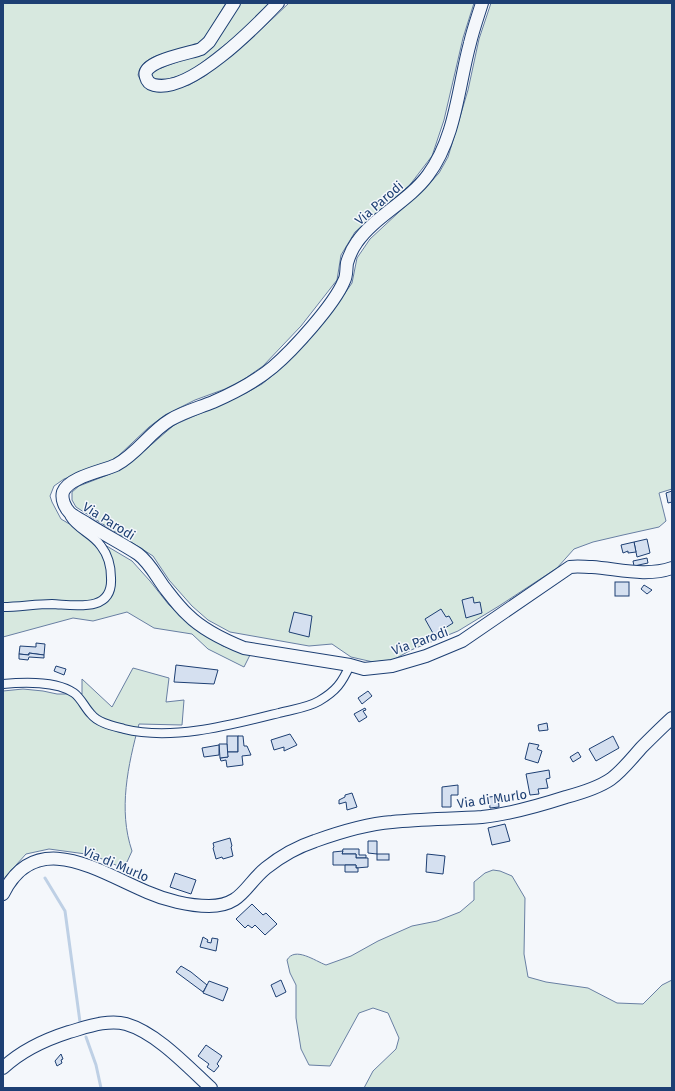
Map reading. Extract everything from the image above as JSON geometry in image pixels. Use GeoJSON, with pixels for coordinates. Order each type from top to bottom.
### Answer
{"type":"FeatureCollection","features":[{"type":"Feature","properties":{"kind":"street"},"geometry":{"type":"LineString","coordinates":[[234,3],[206,46],[201,49],[159,62],[149,67],[145,72],[145,76],[149,82],[153,85],[159,86],[174,83],[187,79],[202,71],[243,37],[278,3]]}},
{"type":"Feature","properties":{"kind":"street","name":"Via Parodi"},"geometry":{"type":"LineString","coordinates":[[482,3],[470,42],[449,133],[440,157],[427,176],[412,193],[364,233],[357,242],[350,253],[345,280],[322,315],[273,367],[244,387],[170,419],[127,457],[116,464],[76,480],[66,487],[62,497],[69,512],[111,540],[145,560],[164,588],[186,614],[197,623],[232,643],[249,649],[350,665],[364,669],[392,666],[426,656],[462,641],[575,566],[653,573],[672,568]]}},
{"type":"Feature","properties":{"kind":"street"},"geometry":{"type":"LineString","coordinates":[[3,607],[53,604],[76,607],[94,604],[107,595],[111,587],[111,577],[107,555],[95,538],[71,519],[69,512]]}},
{"type":"Feature","properties":{"kind":"street"},"geometry":{"type":"LineString","coordinates":[[3,684],[19,682],[55,686],[66,689],[75,694],[92,716],[103,722],[138,732],[181,733],[248,721],[306,707],[319,701],[333,691],[343,681],[350,665]]}},
{"type":"Feature","properties":{"kind":"street","name":"Via di Murlo"},"geometry":{"type":"LineString","coordinates":[[3,894],[17,872],[22,868],[34,861],[50,858],[82,863],[161,898],[200,905],[222,905],[239,897],[265,869],[290,851],[344,830],[391,822],[482,817],[507,813],[534,808],[602,784],[620,772],[644,745],[672,718]]}},
{"type":"Feature","properties":{"kind":"street"},"geometry":{"type":"LineString","coordinates":[[3,1068],[11,1060],[43,1041],[105,1023],[126,1024],[144,1032],[158,1041],[211,1088]]}},
{"type":"Feature","properties":{"kind":"shaded area"},"geometry":{"type":"Polygon","coordinates":[[[3,3],[226,3],[209,31],[198,44],[154,57],[141,67],[138,75],[144,86],[150,90],[159,92],[189,85],[205,76],[250,40],[289,3],[474,3],[463,38],[444,120],[432,156],[409,186],[355,232],[341,255],[337,280],[301,326],[263,366],[243,380],[225,389],[195,400],[165,415],[149,427],[114,460],[64,479],[54,486],[50,496],[61,519],[132,561],[169,605],[197,628],[223,646],[250,655],[244,667],[208,649],[192,634],[154,628],[127,612],[93,621],[73,618],[3,637],[3,3]]]}},
{"type":"Feature","properties":{"kind":"shaded area"},"geometry":{"type":"Polygon","coordinates":[[[240,3],[270,3],[240,33],[195,68],[183,75],[168,79],[154,79],[151,74],[153,71],[209,50],[217,41],[240,3]]]}},
{"type":"Feature","properties":{"kind":"shaded area"},"geometry":{"type":"Polygon","coordinates":[[[491,3],[672,3],[672,489],[659,493],[666,521],[659,527],[593,542],[574,549],[557,568],[499,606],[458,631],[411,650],[393,660],[373,662],[351,657],[332,644],[309,646],[230,632],[208,620],[192,606],[169,580],[153,556],[76,507],[72,500],[72,492],[79,486],[110,474],[129,464],[174,425],[246,393],[262,384],[278,371],[319,327],[352,283],[357,258],[370,239],[427,186],[439,173],[448,157],[468,90],[479,39],[491,3]]]}},
{"type":"Feature","properties":{"kind":"shaded area"},"geometry":{"type":"Polygon","coordinates":[[[133,668],[169,678],[166,702],[184,700],[182,725],[139,724],[131,755],[126,788],[126,820],[132,851],[127,862],[118,866],[93,855],[49,849],[26,854],[3,881],[3,691],[23,689],[57,694],[82,694],[82,679],[112,707],[133,668]]]}},
{"type":"Feature","properties":{"kind":"shaded area"},"geometry":{"type":"Polygon","coordinates":[[[493,870],[512,876],[525,898],[524,954],[528,977],[546,982],[588,988],[617,1003],[643,1004],[662,985],[672,980],[672,1088],[364,1088],[373,1071],[396,1049],[399,1038],[388,1013],[373,1008],[359,1013],[330,1066],[309,1065],[301,1049],[296,1018],[296,985],[290,973],[287,960],[295,954],[300,954],[326,965],[351,956],[378,941],[412,926],[437,921],[460,912],[474,900],[474,882],[485,873],[493,870]]]}},
{"type":"Feature","properties":{"kind":"building"},"geometry":{"type":"Polygon","coordinates":[[[672,491],[672,502],[668,503],[666,493],[672,491]]]}},
{"type":"Feature","properties":{"kind":"building"},"geometry":{"type":"Polygon","coordinates":[[[647,539],[650,553],[637,557],[634,542],[647,539]]]}},
{"type":"Feature","properties":{"kind":"building"},"geometry":{"type":"Polygon","coordinates":[[[634,542],[636,552],[628,553],[628,551],[623,553],[621,545],[634,542]]]}},
{"type":"Feature","properties":{"kind":"building"},"geometry":{"type":"Polygon","coordinates":[[[647,558],[648,563],[634,566],[633,561],[647,558]]]}},
{"type":"Feature","properties":{"kind":"building"},"geometry":{"type":"Polygon","coordinates":[[[615,582],[629,582],[629,596],[615,596],[615,582]]]}},
{"type":"Feature","properties":{"kind":"building"},"geometry":{"type":"Polygon","coordinates":[[[644,585],[652,590],[647,594],[641,589],[644,585]]]}},
{"type":"Feature","properties":{"kind":"building"},"geometry":{"type":"Polygon","coordinates":[[[473,597],[474,603],[480,602],[482,613],[466,618],[462,600],[473,597]]]}},
{"type":"Feature","properties":{"kind":"building"},"geometry":{"type":"Polygon","coordinates":[[[441,609],[446,617],[449,616],[453,623],[434,635],[425,619],[441,609]]]}},
{"type":"Feature","properties":{"kind":"building"},"geometry":{"type":"Polygon","coordinates":[[[294,612],[312,616],[309,637],[289,632],[294,612]]]}},
{"type":"Feature","properties":{"kind":"building"},"geometry":{"type":"Polygon","coordinates":[[[36,643],[45,644],[44,655],[29,653],[29,655],[19,654],[20,646],[36,647],[36,643]]]}},
{"type":"Feature","properties":{"kind":"building"},"geometry":{"type":"Polygon","coordinates":[[[29,653],[44,655],[44,658],[29,657],[28,660],[19,659],[19,654],[29,655],[29,653]]]}},
{"type":"Feature","properties":{"kind":"building"},"geometry":{"type":"Polygon","coordinates":[[[176,665],[218,670],[214,684],[174,682],[176,665]]]}},
{"type":"Feature","properties":{"kind":"building"},"geometry":{"type":"Polygon","coordinates":[[[56,666],[66,669],[64,675],[54,671],[56,666]]]}},
{"type":"Feature","properties":{"kind":"building"},"geometry":{"type":"Polygon","coordinates":[[[368,691],[372,696],[362,704],[358,698],[368,691]]]}},
{"type":"Feature","properties":{"kind":"building"},"geometry":{"type":"Polygon","coordinates":[[[365,708],[366,710],[363,711],[367,717],[359,722],[354,714],[365,708]]]}},
{"type":"Feature","properties":{"kind":"building"},"geometry":{"type":"Polygon","coordinates":[[[547,723],[548,730],[539,731],[538,725],[547,723]]]}},
{"type":"Feature","properties":{"kind":"building"},"geometry":{"type":"Polygon","coordinates":[[[290,734],[297,745],[284,751],[284,747],[274,750],[271,740],[290,734]]]}},
{"type":"Feature","properties":{"kind":"building"},"geometry":{"type":"Polygon","coordinates":[[[227,736],[238,736],[238,752],[227,752],[227,736]]]}},
{"type":"Feature","properties":{"kind":"building"},"geometry":{"type":"Polygon","coordinates":[[[238,736],[243,736],[244,746],[247,746],[251,755],[242,756],[243,765],[227,767],[226,760],[221,761],[220,758],[228,757],[227,752],[238,752],[238,736]]]}},
{"type":"Feature","properties":{"kind":"building"},"geometry":{"type":"Polygon","coordinates":[[[613,736],[619,748],[596,761],[589,749],[613,736]]]}},
{"type":"Feature","properties":{"kind":"building"},"geometry":{"type":"Polygon","coordinates":[[[529,743],[539,745],[537,749],[542,751],[538,763],[525,759],[529,743]]]}},
{"type":"Feature","properties":{"kind":"building"},"geometry":{"type":"Polygon","coordinates":[[[219,744],[227,744],[228,757],[220,758],[219,744]]]}},
{"type":"Feature","properties":{"kind":"building"},"geometry":{"type":"Polygon","coordinates":[[[219,745],[219,755],[204,757],[202,748],[219,745]]]}},
{"type":"Feature","properties":{"kind":"building"},"geometry":{"type":"Polygon","coordinates":[[[578,752],[581,757],[573,762],[570,757],[578,752]]]}},
{"type":"Feature","properties":{"kind":"building"},"geometry":{"type":"Polygon","coordinates":[[[549,770],[550,778],[546,779],[548,788],[538,789],[539,794],[530,795],[526,774],[549,770]]]}},
{"type":"Feature","properties":{"kind":"building"},"geometry":{"type":"Polygon","coordinates":[[[458,785],[458,795],[451,795],[451,807],[442,807],[442,787],[458,785]]]}},
{"type":"Feature","properties":{"kind":"building"},"geometry":{"type":"Polygon","coordinates":[[[352,793],[357,807],[347,810],[346,802],[339,804],[339,800],[345,797],[345,795],[352,793]]]}},
{"type":"Feature","properties":{"kind":"building"},"geometry":{"type":"Polygon","coordinates":[[[498,796],[499,807],[490,808],[489,797],[498,796]]]}},
{"type":"Feature","properties":{"kind":"building"},"geometry":{"type":"Polygon","coordinates":[[[505,824],[510,841],[492,845],[488,828],[505,824]]]}},
{"type":"Feature","properties":{"kind":"building"},"geometry":{"type":"Polygon","coordinates":[[[230,838],[233,856],[223,859],[222,857],[216,859],[213,843],[230,838]]]}},
{"type":"Feature","properties":{"kind":"building"},"geometry":{"type":"Polygon","coordinates":[[[368,841],[377,841],[377,854],[368,853],[368,841]]]}},
{"type":"Feature","properties":{"kind":"building"},"geometry":{"type":"Polygon","coordinates":[[[343,849],[359,849],[359,855],[366,855],[366,858],[356,858],[356,854],[342,854],[343,849]]]}},
{"type":"Feature","properties":{"kind":"building"},"geometry":{"type":"Polygon","coordinates":[[[343,851],[342,854],[356,854],[356,858],[368,858],[368,867],[356,868],[356,865],[333,865],[333,852],[343,851]]]}},
{"type":"Feature","properties":{"kind":"building"},"geometry":{"type":"Polygon","coordinates":[[[377,854],[389,854],[389,860],[377,860],[377,854]]]}},
{"type":"Feature","properties":{"kind":"building"},"geometry":{"type":"Polygon","coordinates":[[[427,854],[445,856],[443,874],[426,872],[427,854]]]}},
{"type":"Feature","properties":{"kind":"building"},"geometry":{"type":"Polygon","coordinates":[[[345,865],[356,865],[358,872],[345,872],[345,865]]]}},
{"type":"Feature","properties":{"kind":"building"},"geometry":{"type":"Polygon","coordinates":[[[175,873],[196,880],[191,894],[170,887],[175,873]]]}},
{"type":"Feature","properties":{"kind":"building"},"geometry":{"type":"Polygon","coordinates":[[[252,904],[263,915],[266,913],[277,924],[265,935],[255,925],[252,928],[248,925],[245,928],[236,919],[252,904]]]}},
{"type":"Feature","properties":{"kind":"building"},"geometry":{"type":"Polygon","coordinates":[[[203,937],[208,940],[207,942],[211,943],[212,938],[218,939],[216,951],[200,947],[203,937]]]}},
{"type":"Feature","properties":{"kind":"building"},"geometry":{"type":"Polygon","coordinates":[[[181,966],[207,985],[203,992],[176,972],[181,966]]]}},
{"type":"Feature","properties":{"kind":"building"},"geometry":{"type":"Polygon","coordinates":[[[281,980],[286,992],[276,997],[271,985],[281,980]]]}},
{"type":"Feature","properties":{"kind":"building"},"geometry":{"type":"Polygon","coordinates":[[[209,981],[228,988],[223,1001],[203,993],[209,981]]]}},
{"type":"Feature","properties":{"kind":"building"},"geometry":{"type":"Polygon","coordinates":[[[206,1045],[222,1056],[217,1064],[219,1066],[214,1072],[207,1067],[209,1064],[198,1056],[206,1045]]]}},
{"type":"Feature","properties":{"kind":"building"},"geometry":{"type":"Polygon","coordinates":[[[61,1054],[63,1059],[61,1060],[62,1063],[57,1066],[55,1061],[61,1054]]]}},
{"type":"Feature","properties":{"kind":"waterway"},"geometry":{"type":"LineString","coordinates":[[45,878],[65,911],[80,1022]]}},
{"type":"Feature","properties":{"kind":"waterway"},"geometry":{"type":"LineString","coordinates":[[86,1037],[96,1065],[101,1088]]}}]}
